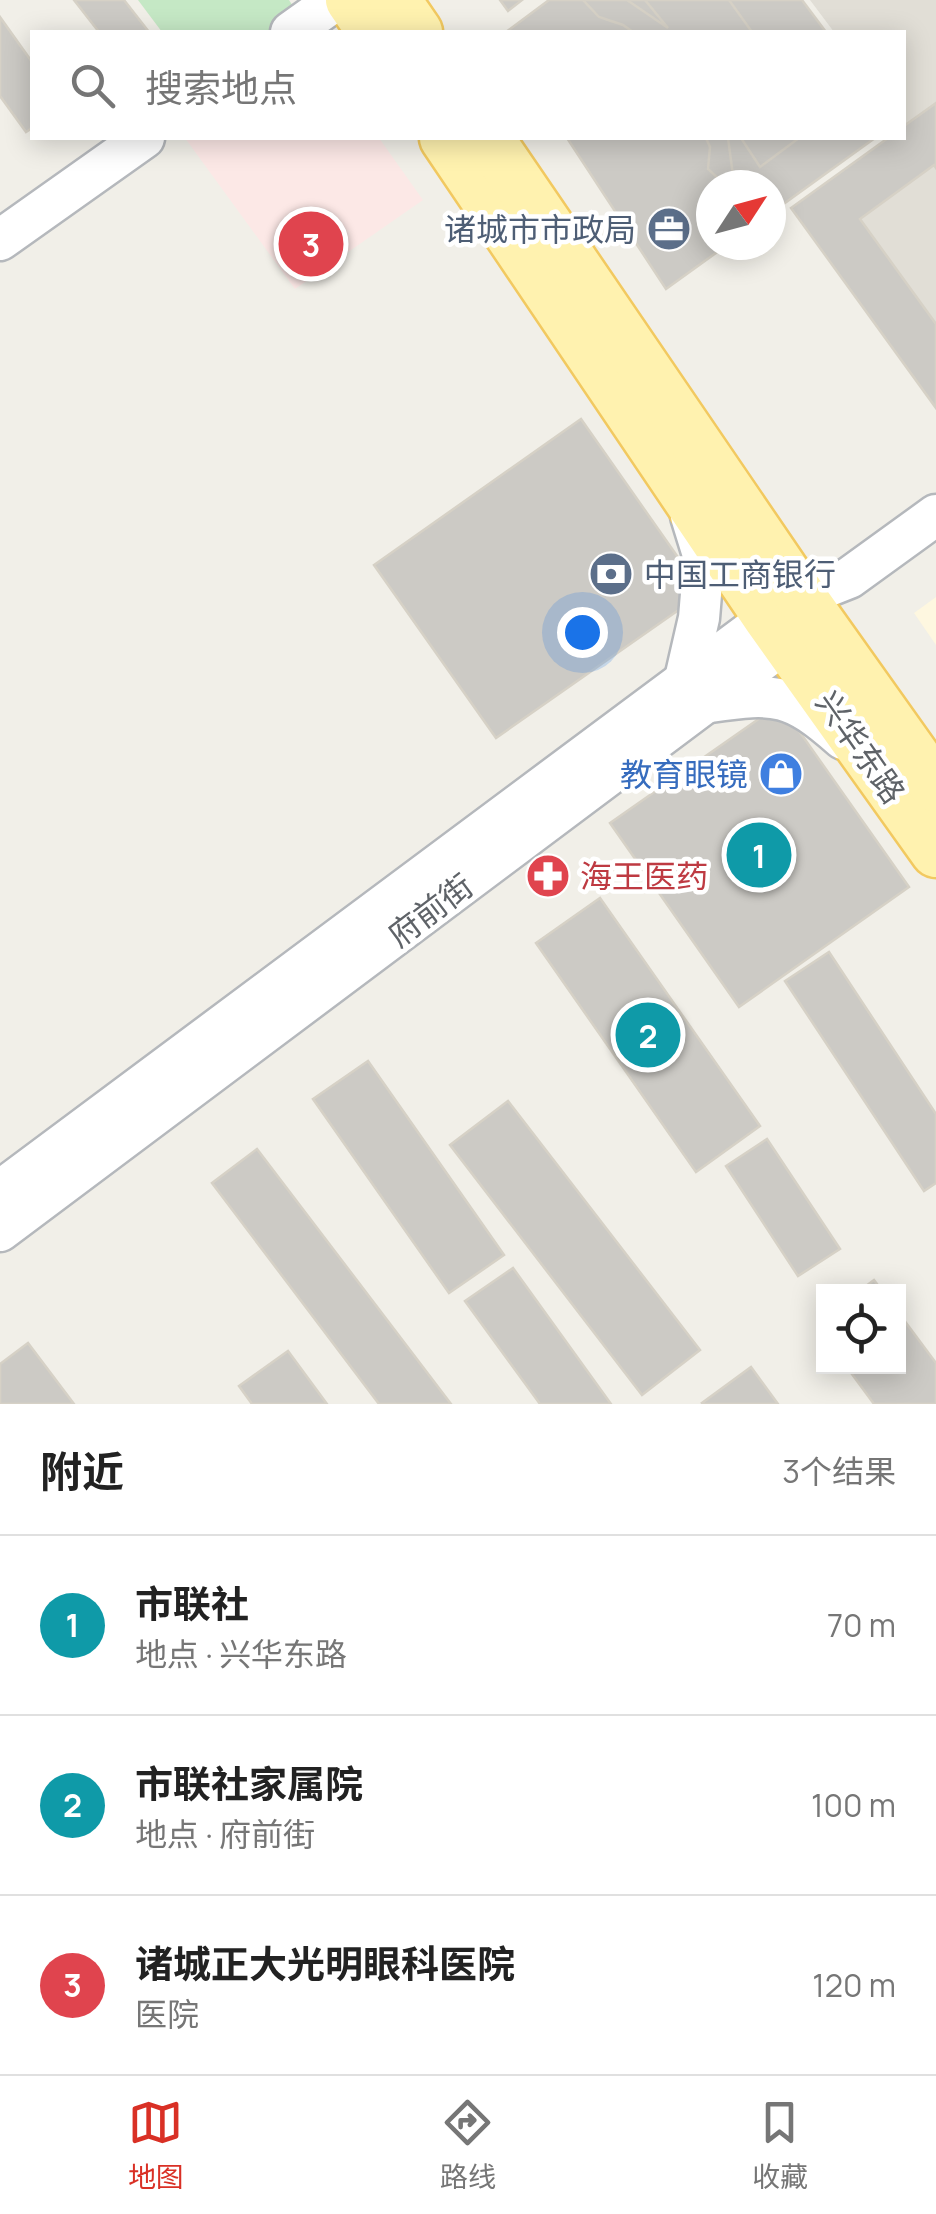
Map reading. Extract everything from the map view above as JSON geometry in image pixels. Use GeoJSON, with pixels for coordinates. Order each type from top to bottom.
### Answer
{"type":"FeatureCollection","features":[{"type":"Feature","properties":{"kind":"main road"},"geometry":{"type":"LineString","coordinates":[[351,0],[372,30]]}},
{"type":"Feature","properties":{"kind":"main road"},"geometry":{"type":"LineString","coordinates":[[395,0],[416,30]]}},
{"type":"Feature","properties":{"kind":"main road"},"geometry":{"type":"LineString","coordinates":[[446,140],[681,484],[936,787]]}},
{"type":"Feature","properties":{"kind":"main road"},"geometry":{"type":"LineString","coordinates":[[489,140],[793,619]]}},
{"type":"Feature","properties":{"kind":"main road","name":"兴华东路"},"geometry":{"type":"LineString","coordinates":[[793,619],[875,767],[936,852]]}},
{"type":"Feature","properties":{"kind":"street"},"geometry":{"type":"LineString","coordinates":[[294,30],[336,0]]}},
{"type":"Feature","properties":{"kind":"street"},"geometry":{"type":"LineString","coordinates":[[0,240],[141,140]]}},
{"type":"Feature","properties":{"kind":"street"},"geometry":{"type":"LineString","coordinates":[[681,484],[704,558],[696,691],[791,701],[812,711],[875,767]]}},
{"type":"Feature","properties":{"kind":"street","name":"府前街"},"geometry":{"type":"LineString","coordinates":[[2,1215],[696,691],[936,515]]}},
{"type":"Feature","properties":{"kind":"shaded area"},"geometry":{"type":"Polygon","coordinates":[[[810,0],[936,0],[936,408],[791,208],[885,140],[906,140],[906,30],[832,30],[810,0]]]}},
{"type":"Feature","properties":{"kind":"shaded area"},"geometry":{"type":"Polygon","coordinates":[[[186,140],[380,140],[423,200],[295,289],[186,140]]]}},
{"type":"Feature","properties":{"kind":"shaded area"},"geometry":{"type":"Polygon","coordinates":[[[936,597],[936,645],[914,613],[936,597]]]}},
{"type":"Feature","properties":{"kind":"green space"},"geometry":{"type":"Polygon","coordinates":[[[138,0],[289,0],[296,11],[270,30],[160,30],[138,0]]]}},
{"type":"Feature","properties":{"kind":"building"},"geometry":{"type":"Polygon","coordinates":[[[74,0],[124,0],[147,30],[97,30],[74,0]]]}},
{"type":"Feature","properties":{"kind":"building"},"geometry":{"type":"Polygon","coordinates":[[[500,0],[522,0],[508,11],[500,0]]]}},
{"type":"Feature","properties":{"kind":"building"},"geometry":{"type":"Polygon","coordinates":[[[549,0],[802,0],[824,30],[509,30],[549,0]]]}},
{"type":"Feature","properties":{"kind":"building"},"geometry":{"type":"Polygon","coordinates":[[[583,0],[627,0],[668,28],[645,0],[729,0],[751,30],[630,30],[599,17],[583,0]]]}},
{"type":"Feature","properties":{"kind":"building"},"geometry":{"type":"Polygon","coordinates":[[[0,17],[30,59],[30,129],[26,132],[0,96],[0,17]]]}},
{"type":"Feature","properties":{"kind":"building"},"geometry":{"type":"Polygon","coordinates":[[[936,103],[936,168],[934,165],[860,219],[936,324],[936,408],[791,208],[885,140],[906,140],[906,125],[936,103]]]}},
{"type":"Feature","properties":{"kind":"building","name":"诸城市市政局"},"geometry":{"type":"Polygon","coordinates":[[[568,140],[872,140],[786,202],[786,170],[696,170],[696,260],[706,260],[666,289],[568,140]]]}},
{"type":"Feature","properties":{"kind":"building"},"geometry":{"type":"Polygon","coordinates":[[[707,140],[728,140],[732,170],[708,169],[707,140]]]}},
{"type":"Feature","properties":{"kind":"building"},"geometry":{"type":"Polygon","coordinates":[[[742,140],[796,140],[760,167],[742,140]]]}},
{"type":"Feature","properties":{"kind":"building"},"geometry":{"type":"Polygon","coordinates":[[[581,419],[703,593],[496,738],[374,565],[581,419]]]}},
{"type":"Feature","properties":{"kind":"building"},"geometry":{"type":"Polygon","coordinates":[[[780,704],[909,887],[739,1007],[610,823],[780,704]]]}},
{"type":"Feature","properties":{"kind":"building"},"geometry":{"type":"Polygon","coordinates":[[[600,898],[760,1126],[696,1172],[536,943],[600,898]]]}},
{"type":"Feature","properties":{"kind":"building"},"geometry":{"type":"Polygon","coordinates":[[[829,952],[936,1114],[936,1183],[924,1191],[785,981],[829,952]]]}},
{"type":"Feature","properties":{"kind":"building"},"geometry":{"type":"Polygon","coordinates":[[[368,1061],[504,1255],[449,1293],[313,1099],[368,1061]]]}},
{"type":"Feature","properties":{"kind":"building"},"geometry":{"type":"Polygon","coordinates":[[[508,1101],[700,1350],[642,1395],[450,1145],[508,1101]]]}},
{"type":"Feature","properties":{"kind":"building"},"geometry":{"type":"Polygon","coordinates":[[[767,1139],[840,1249],[798,1276],[726,1166],[767,1139]]]}},
{"type":"Feature","properties":{"kind":"building"},"geometry":{"type":"Polygon","coordinates":[[[257,1149],[451,1404],[379,1404],[212,1183],[257,1149]]]}},
{"type":"Feature","properties":{"kind":"building"},"geometry":{"type":"Polygon","coordinates":[[[513,1268],[611,1404],[540,1404],[465,1301],[513,1268]]]}},
{"type":"Feature","properties":{"kind":"building"},"geometry":{"type":"Polygon","coordinates":[[[906,1323],[936,1363],[936,1404],[874,1404],[852,1374],[906,1374],[906,1323]]]}},
{"type":"Feature","properties":{"kind":"building"},"geometry":{"type":"Polygon","coordinates":[[[28,1343],[74,1404],[0,1404],[0,1364],[28,1343]]]}},
{"type":"Feature","properties":{"kind":"building"},"geometry":{"type":"Polygon","coordinates":[[[288,1351],[327,1404],[252,1404],[239,1386],[288,1351]]]}},
{"type":"Feature","properties":{"kind":"building"},"geometry":{"type":"Polygon","coordinates":[[[751,1367],[778,1404],[702,1403],[751,1367]]]}},
{"type":"Feature","properties":{"kind":"place","name":"诸城市市政局"},"geometry":{"type":"Point","coordinates":[669,229]}},
{"type":"Feature","properties":{"kind":"place","name":"诸城正大光明眼科医院"},"geometry":{"type":"Point","coordinates":[311,244]}},
{"type":"Feature","properties":{"kind":"place","name":"中国工商银行"},"geometry":{"type":"Point","coordinates":[611,574]}},
{"type":"Feature","properties":{"kind":"place","name":"教育眼镜"},"geometry":{"type":"Point","coordinates":[781,774]}},
{"type":"Feature","properties":{"kind":"place","name":"市联社"},"geometry":{"type":"Point","coordinates":[759,855]}},
{"type":"Feature","properties":{"kind":"place","name":"海王医药"},"geometry":{"type":"Point","coordinates":[548,876]}},
{"type":"Feature","properties":{"kind":"place","name":"市联社家属院"},"geometry":{"type":"Point","coordinates":[648,1035]}}]}
